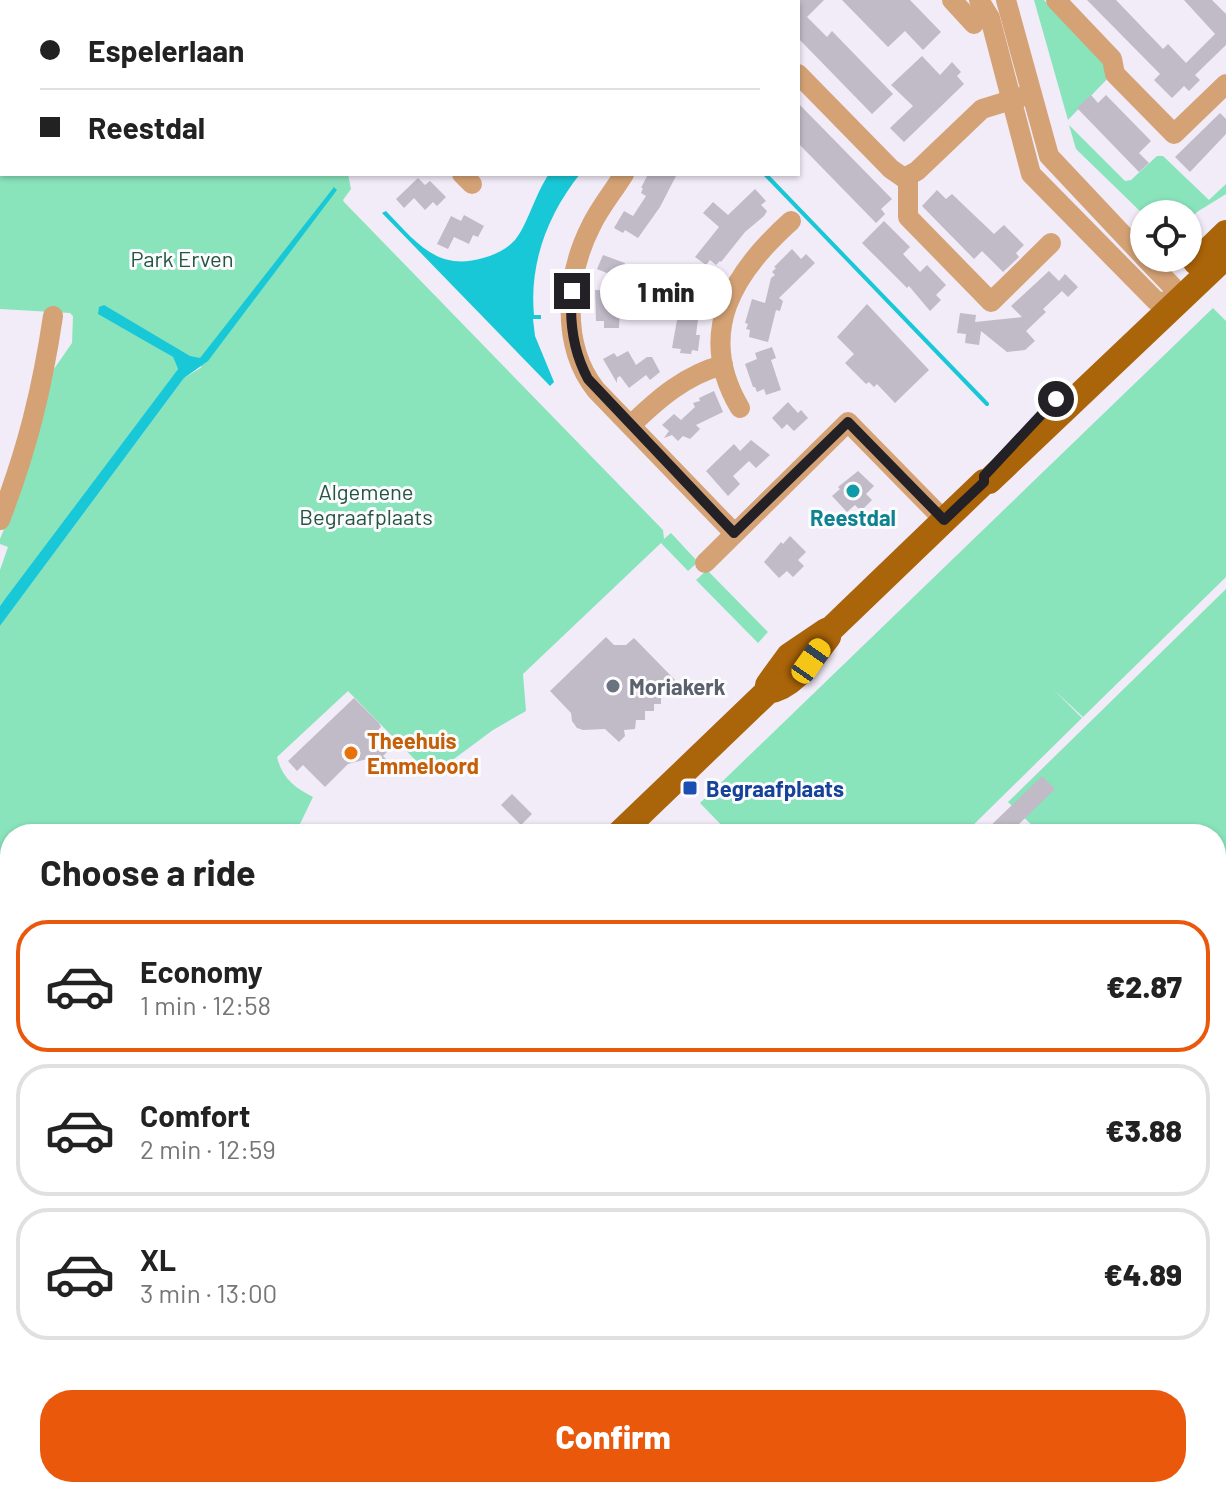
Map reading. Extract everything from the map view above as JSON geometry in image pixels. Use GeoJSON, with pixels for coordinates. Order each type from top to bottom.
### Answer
{"type":"FeatureCollection","features":[{"type":"Feature","properties":{"kind":"main road"},"geometry":{"type":"LineString","coordinates":[[629,824],[768,691],[805,668],[828,637],[829,631],[984,482],[989,481],[1037,437],[1226,233]]}},
{"type":"Feature","properties":{"kind":"main road"},"geometry":{"type":"LineString","coordinates":[[1168,297],[1226,256]]}},
{"type":"Feature","properties":{"kind":"street"},"geometry":{"type":"LineString","coordinates":[[1006,0],[1028,168],[1033,178],[1168,297]]}},
{"type":"Feature","properties":{"kind":"street"},"geometry":{"type":"LineString","coordinates":[[1056,0],[1112,59],[1115,74],[1174,134],[1226,84]]}},
{"type":"Feature","properties":{"kind":"street"},"geometry":{"type":"LineString","coordinates":[[969,7],[990,18],[1021,97],[1049,156],[1130,241]]}},
{"type":"Feature","properties":{"kind":"street"},"geometry":{"type":"LineString","coordinates":[[800,76],[895,173],[908,177]]}},
{"type":"Feature","properties":{"kind":"street"},"geometry":{"type":"LineString","coordinates":[[1021,97],[980,110],[908,177],[908,217],[991,302],[1051,243]]}},
{"type":"Feature","properties":{"kind":"street"},"geometry":{"type":"LineString","coordinates":[[623,176],[594,219],[575,269],[571,314],[576,354],[588,379],[734,533]]}},
{"type":"Feature","properties":{"kind":"street"},"geometry":{"type":"LineString","coordinates":[[740,408],[723,365],[723,323],[735,284],[756,254],[791,221]]}},
{"type":"Feature","properties":{"kind":"street"},"geometry":{"type":"LineString","coordinates":[[1154,272],[1168,297]]}},
{"type":"Feature","properties":{"kind":"street"},"geometry":{"type":"LineString","coordinates":[[0,520],[23,462],[38,402],[53,316]]}},
{"type":"Feature","properties":{"kind":"street"},"geometry":{"type":"LineString","coordinates":[[631,425],[676,386],[723,365]]}},
{"type":"Feature","properties":{"kind":"street"},"geometry":{"type":"LineString","coordinates":[[705,563],[848,422],[944,520]]}},
{"type":"Feature","properties":{"kind":"green space"},"geometry":{"type":"Polygon","coordinates":[[[1034,0],[1044,0],[1107,67],[1109,77],[1068,120],[1034,0]]]}},
{"type":"Feature","properties":{"kind":"green space"},"geometry":{"type":"Polygon","coordinates":[[[1069,125],[1125,181],[1131,180],[1157,156],[1163,156],[1209,200],[1226,184],[1226,194],[1202,209],[1202,200],[1130,201],[1076,149],[1069,125]]]}},
{"type":"Feature","properties":{"kind":"green space","name":"Algemene Begraafplaats"},"geometry":{"type":"Polygon","coordinates":[[[0,176],[348,176],[351,189],[344,202],[663,530],[664,539],[671,533],[698,562],[688,571],[661,543],[523,674],[526,711],[493,730],[431,776],[348,691],[277,757],[290,782],[313,797],[300,824],[0,824],[0,626],[184,378],[202,367],[97,311],[173,357],[178,369],[0,606],[0,570],[8,547],[0,544],[0,539],[22,485],[54,369],[72,343],[73,316],[70,313],[0,309],[0,176]]]}},
{"type":"Feature","properties":{"kind":"green space"},"geometry":{"type":"Polygon","coordinates":[[[1213,308],[1226,321],[1226,577],[1083,717],[1053,689],[1082,718],[974,824],[720,824],[700,803],[1213,308]]]}},
{"type":"Feature","properties":{"kind":"green space"},"geometry":{"type":"Polygon","coordinates":[[[707,570],[768,632],[758,643],[696,580],[707,570]]]}},
{"type":"Feature","properties":{"kind":"green space"},"geometry":{"type":"Polygon","coordinates":[[[1226,589],[1226,824],[1031,824],[1008,802],[1226,589]]]}},
{"type":"Feature","properties":{"kind":"water"},"geometry":{"type":"Polygon","coordinates":[[[548,176],[579,176],[550,222],[535,277],[534,315],[541,315],[541,319],[533,319],[535,336],[554,382],[550,386],[382,213],[386,211],[428,251],[453,261],[467,261],[500,251],[515,240],[548,176]]]}},
{"type":"Feature","properties":{"kind":"water"},"geometry":{"type":"Polygon","coordinates":[[[334,187],[337,190],[208,361],[184,378],[0,626],[0,606],[178,369],[173,357],[98,314],[99,307],[104,305],[190,356],[200,358],[334,187]]]}},
{"type":"Feature","properties":{"kind":"building"},"geometry":{"type":"Polygon","coordinates":[[[800,0],[824,0],[807,17],[827,37],[832,31],[893,94],[872,114],[800,40],[800,0]]]}},
{"type":"Feature","properties":{"kind":"building"},"geometry":{"type":"Polygon","coordinates":[[[842,0],[910,0],[941,32],[923,50],[905,31],[888,47],[842,0]]]}},
{"type":"Feature","properties":{"kind":"building"},"geometry":{"type":"Polygon","coordinates":[[[1087,0],[1116,0],[1163,49],[1168,44],[1186,63],[1215,34],[1184,0],[1212,0],[1226,14],[1226,45],[1195,75],[1200,80],[1189,91],[1184,86],[1172,98],[1154,80],[1160,74],[1087,0]]]}},
{"type":"Feature","properties":{"kind":"building"},"geometry":{"type":"Polygon","coordinates":[[[922,56],[940,75],[952,62],[961,72],[957,76],[964,84],[904,142],[890,128],[913,106],[891,85],[922,56]]]}},
{"type":"Feature","properties":{"kind":"building"},"geometry":{"type":"Polygon","coordinates":[[[1091,95],[1098,103],[1106,95],[1151,141],[1139,153],[1149,163],[1139,172],[1077,108],[1091,95]]]}},
{"type":"Feature","properties":{"kind":"building"},"geometry":{"type":"Polygon","coordinates":[[[800,105],[892,199],[881,209],[885,214],[876,223],[800,145],[800,105]]]}},
{"type":"Feature","properties":{"kind":"building"},"geometry":{"type":"Polygon","coordinates":[[[1220,113],[1226,119],[1226,134],[1190,172],[1175,157],[1220,113]]]}},
{"type":"Feature","properties":{"kind":"building"},"geometry":{"type":"Polygon","coordinates":[[[647,176],[676,176],[660,207],[638,238],[614,228],[624,211],[633,216],[646,196],[641,193],[647,176]]]}},
{"type":"Feature","properties":{"kind":"building"},"geometry":{"type":"Polygon","coordinates":[[[418,178],[425,185],[430,181],[446,197],[437,206],[433,202],[425,210],[414,198],[404,208],[396,199],[418,178]]]}},
{"type":"Feature","properties":{"kind":"building"},"geometry":{"type":"Polygon","coordinates":[[[755,189],[766,201],[761,205],[767,211],[764,216],[716,265],[710,260],[706,265],[695,257],[719,227],[703,213],[713,202],[728,215],[755,189]]]}},
{"type":"Feature","properties":{"kind":"building"},"geometry":{"type":"Polygon","coordinates":[[[937,190],[946,199],[952,194],[994,234],[1004,225],[1024,245],[1016,253],[1019,257],[1003,272],[982,251],[974,259],[922,206],[937,190]]]}},
{"type":"Feature","properties":{"kind":"building"},"geometry":{"type":"Polygon","coordinates":[[[464,215],[484,226],[478,237],[473,235],[469,244],[454,237],[448,249],[437,244],[451,216],[461,221],[464,215]]]}},
{"type":"Feature","properties":{"kind":"building"},"geometry":{"type":"Polygon","coordinates":[[[884,221],[910,247],[903,254],[920,272],[927,265],[946,285],[936,295],[941,300],[930,311],[909,286],[907,288],[862,243],[884,221]]]}},
{"type":"Feature","properties":{"kind":"building"},"geometry":{"type":"Polygon","coordinates":[[[792,249],[801,259],[806,254],[815,263],[779,298],[783,301],[780,311],[776,310],[768,342],[749,337],[750,330],[746,329],[748,324],[745,323],[752,299],[765,303],[771,278],[775,275],[772,272],[774,267],[792,249]]]}},
{"type":"Feature","properties":{"kind":"building"},"geometry":{"type":"Polygon","coordinates":[[[603,255],[625,263],[619,278],[597,269],[603,255]]]}},
{"type":"Feature","properties":{"kind":"building"},"geometry":{"type":"Polygon","coordinates":[[[1049,271],[1059,281],[1065,274],[1078,287],[1068,297],[1062,291],[1043,309],[1046,312],[1026,331],[1035,341],[1025,350],[1007,352],[981,331],[979,345],[965,343],[966,334],[957,333],[960,313],[976,315],[975,322],[1022,317],[1011,306],[1049,271]]]}},
{"type":"Feature","properties":{"kind":"building"},"geometry":{"type":"Polygon","coordinates":[[[595,290],[621,291],[619,328],[604,328],[604,321],[596,321],[595,290]]]}},
{"type":"Feature","properties":{"kind":"building"},"geometry":{"type":"Polygon","coordinates":[[[682,292],[706,296],[702,312],[699,311],[698,351],[692,350],[691,354],[672,348],[682,292]]]}},
{"type":"Feature","properties":{"kind":"building"},"geometry":{"type":"Polygon","coordinates":[[[867,304],[929,370],[895,403],[877,384],[874,387],[869,382],[866,384],[845,363],[854,354],[837,337],[867,304]]]}},
{"type":"Feature","properties":{"kind":"building"},"geometry":{"type":"Polygon","coordinates":[[[772,347],[776,358],[771,360],[781,390],[766,395],[764,389],[757,392],[753,387],[745,364],[757,359],[755,353],[772,347]]]}},
{"type":"Feature","properties":{"kind":"building"},"geometry":{"type":"Polygon","coordinates":[[[628,351],[636,365],[652,357],[660,372],[650,380],[646,375],[629,388],[620,376],[617,383],[603,359],[628,351]]]}},
{"type":"Feature","properties":{"kind":"building"},"geometry":{"type":"Polygon","coordinates":[[[714,391],[723,412],[696,425],[700,429],[690,439],[683,436],[678,441],[672,435],[664,438],[669,431],[662,425],[674,414],[681,420],[695,407],[693,403],[714,391]]]}},
{"type":"Feature","properties":{"kind":"building"},"geometry":{"type":"Polygon","coordinates":[[[788,402],[808,418],[794,431],[787,424],[782,429],[772,418],[788,402]]]}},
{"type":"Feature","properties":{"kind":"building"},"geometry":{"type":"Polygon","coordinates":[[[751,440],[770,455],[756,468],[749,461],[733,476],[740,484],[728,496],[706,471],[734,444],[740,451],[751,440]]]}},
{"type":"Feature","properties":{"kind":"building","name":"Reestdal"},"geometry":{"type":"Polygon","coordinates":[[[858,471],[874,486],[866,494],[872,500],[861,511],[855,505],[847,512],[832,496],[858,471]]]}},
{"type":"Feature","properties":{"kind":"building","name":"Reestdal"},"geometry":{"type":"Polygon","coordinates":[[[790,536],[806,552],[798,560],[804,566],[793,577],[787,571],[779,578],[764,562],[790,536]]]}},
{"type":"Feature","properties":{"kind":"building","name":"Moriakerk"},"geometry":{"type":"Polygon","coordinates":[[[606,637],[614,645],[626,645],[634,638],[676,681],[661,696],[661,704],[654,704],[654,711],[645,711],[645,720],[636,720],[635,729],[624,730],[625,736],[619,742],[605,729],[577,728],[571,713],[550,691],[606,637]]]}},
{"type":"Feature","properties":{"kind":"building"},"geometry":{"type":"Polygon","coordinates":[[[354,698],[379,723],[381,727],[373,735],[388,751],[383,756],[394,767],[384,777],[367,759],[348,764],[325,787],[303,765],[297,771],[288,761],[354,698]]]}},
{"type":"Feature","properties":{"kind":"building"},"geometry":{"type":"Polygon","coordinates":[[[1042,776],[1055,789],[1019,824],[992,824],[1042,776]]]}},
{"type":"Feature","properties":{"kind":"building"},"geometry":{"type":"Polygon","coordinates":[[[512,794],[532,814],[520,824],[501,805],[512,794]]]}},
{"type":"Feature","properties":{"kind":"waterway"},"geometry":{"type":"LineString","coordinates":[[767,176],[987,404]]}},
{"type":"Feature","properties":{"kind":"place","name":"Reestdal"},"geometry":{"type":"Point","coordinates":[853,491]}},
{"type":"Feature","properties":{"kind":"place","name":"Moriakerk"},"geometry":{"type":"Point","coordinates":[613,686]}},
{"type":"Feature","properties":{"kind":"place","name":"Theehuis Emmeloord"},"geometry":{"type":"Point","coordinates":[351,753]}},
{"type":"Feature","properties":{"kind":"place","name":"Begraafplaats"},"geometry":{"type":"Point","coordinates":[690,788]}},
{"type":"Feature","properties":{"kind":"route"},"geometry":{"type":"LineString","coordinates":[[572,291],[571,322],[575,347],[588,379],[734,533],[848,422],[944,520],[984,482],[984,476],[1056,399]]}},
{"type":"Feature","properties":{"kind":"park label","name":"Park Erven"},"geometry":{"type":"Point","coordinates":[182,258]}}]}
